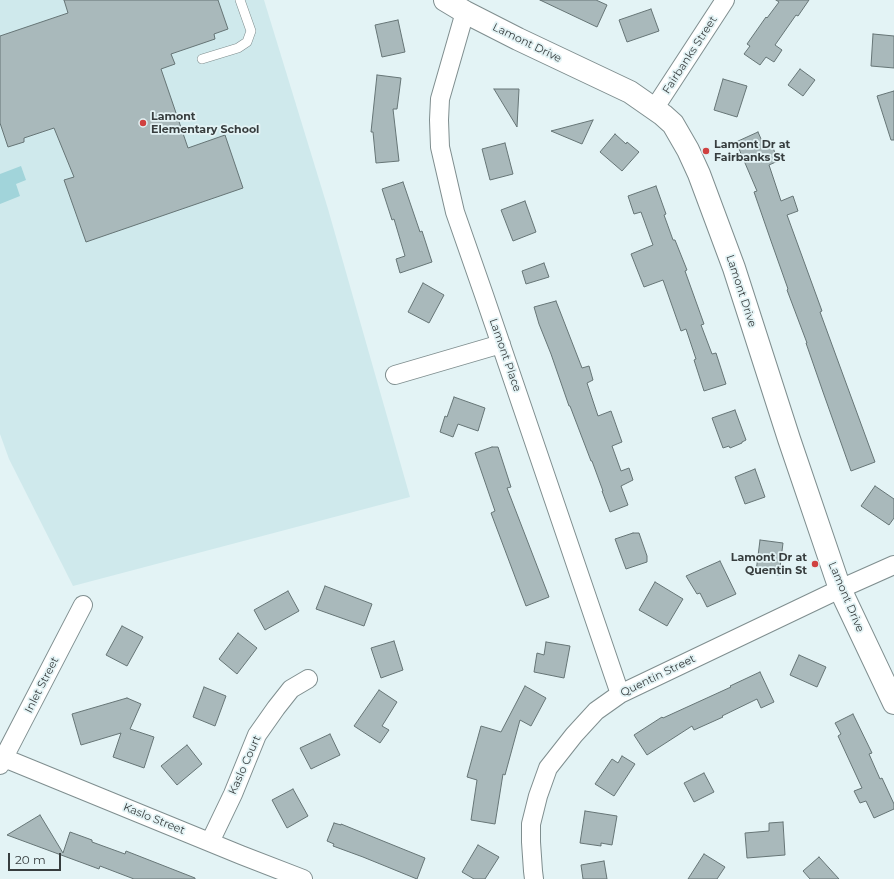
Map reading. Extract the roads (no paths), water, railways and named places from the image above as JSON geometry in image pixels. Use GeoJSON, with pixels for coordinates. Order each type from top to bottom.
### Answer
{"type":"FeatureCollection","features":[{"type":"Feature","properties":{"kind":"street","name":"Lamont Drive"},"geometry":{"type":"LineString","coordinates":[[445,0],[518,39],[630,92],[663,115],[673,124],[691,156],[734,268],[789,439],[840,589],[894,703]]}},
{"type":"Feature","properties":{"kind":"street","name":"Fairbanks Street"},"geometry":{"type":"LineString","coordinates":[[654,109],[725,0]]}},
{"type":"Feature","properties":{"kind":"street","name":"Lamont Place"},"geometry":{"type":"LineString","coordinates":[[465,12],[440,99],[440,146],[455,212],[620,694]]}},
{"type":"Feature","properties":{"kind":"street"},"geometry":{"type":"LineString","coordinates":[[395,376],[501,344]]}},
{"type":"Feature","properties":{"kind":"street","name":"Quentin Street"},"geometry":{"type":"LineString","coordinates":[[534,879],[531,824],[538,796],[548,768],[574,735],[596,711],[620,694],[840,589],[894,565]]}},
{"type":"Feature","properties":{"kind":"street","name":"Inlet Street"},"geometry":{"type":"LineString","coordinates":[[2,761],[83,605]]}},
{"type":"Feature","properties":{"kind":"street","name":"Kaslo Court"},"geometry":{"type":"LineString","coordinates":[[210,842],[233,794],[257,736],[276,708],[291,690],[308,679]]}},
{"type":"Feature","properties":{"kind":"street","name":"Kaslo Street"},"geometry":{"type":"LineString","coordinates":[[2,761],[303,879]]}},
{"type":"Feature","properties":{"kind":"lane"},"geometry":{"type":"LineString","coordinates":[[202,59],[238,48],[247,42],[251,31],[240,0]]}},
{"type":"Feature","properties":{"kind":"place","name":"Lamont Elementary School"},"geometry":{"type":"Point","coordinates":[143,123]}},
{"type":"Feature","properties":{"kind":"place","name":"Lamont Dr at Fairbanks St"},"geometry":{"type":"Point","coordinates":[706,151]}},
{"type":"Feature","properties":{"kind":"place","name":"Lamont Dr at Quentin St"},"geometry":{"type":"Point","coordinates":[815,564]}}]}
